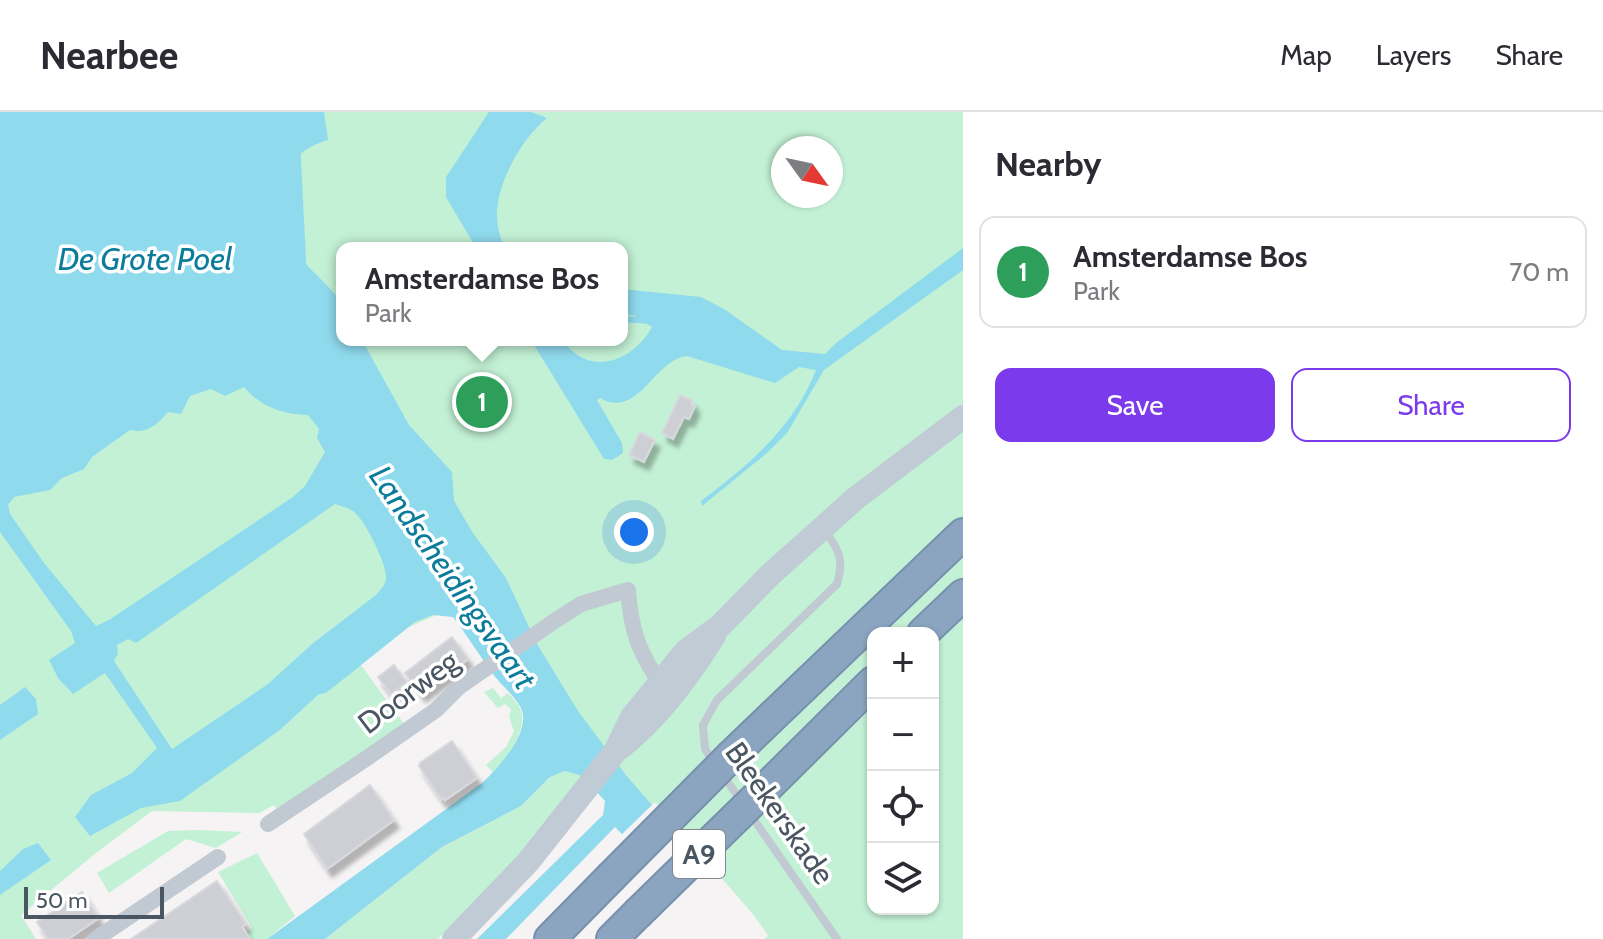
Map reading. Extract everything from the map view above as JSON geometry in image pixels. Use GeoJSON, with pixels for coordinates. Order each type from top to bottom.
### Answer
{"type":"FeatureCollection","features":[{"type":"Feature","properties":{"kind":"highway","name":"A9"},"geometry":{"type":"LineString","coordinates":[[550,939],[732,755],[963,534]]}},
{"type":"Feature","properties":{"kind":"highway"},"geometry":{"type":"LineString","coordinates":[[929,627],[963,595]]}},
{"type":"Feature","properties":{"kind":"highway","name":"A9"},"geometry":{"type":"LineString","coordinates":[[612,939],[867,688]]}},
{"type":"Feature","properties":{"kind":"street"},"geometry":{"type":"LineString","coordinates":[[454,939],[528,862],[615,752],[645,729],[665,689],[697,663],[720,626],[771,574],[856,498],[963,417]]}},
{"type":"Feature","properties":{"kind":"street","name":"Doorweg"},"geometry":{"type":"LineString","coordinates":[[268,824],[424,718],[473,677],[581,604],[628,590],[631,625],[645,659],[665,689]]}},
{"type":"Feature","properties":{"kind":"street"},"geometry":{"type":"LineString","coordinates":[[96,939],[218,857]]}},
{"type":"Feature","properties":{"kind":"lane","name":"Bleekerskade"},"geometry":{"type":"LineString","coordinates":[[823,528],[836,547],[842,565],[837,584],[717,700],[703,725],[705,749],[837,939]]}},
{"type":"Feature","properties":{"kind":"green space"},"geometry":{"type":"Polygon","coordinates":[[[0,112],[963,112],[963,939],[764,939],[597,751],[545,680],[446,611],[397,632],[165,802],[280,730],[318,695],[326,693],[360,664],[405,725],[277,810],[274,805],[259,813],[152,811],[21,915],[36,939],[0,939],[0,112]]]}},
{"type":"Feature","properties":{"kind":"green space"},"geometry":{"type":"Polygon","coordinates":[[[493,688],[501,698],[508,693],[519,706],[522,722],[514,746],[493,772],[486,765],[506,747],[514,731],[509,717],[511,709],[505,704],[498,708],[484,692],[493,688]]]}},
{"type":"Feature","properties":{"kind":"green space"},"geometry":{"type":"Polygon","coordinates":[[[565,771],[582,776],[510,867],[438,939],[325,939],[442,847],[521,806],[550,777],[565,771]]]}},
{"type":"Feature","properties":{"kind":"green space"},"geometry":{"type":"Polygon","coordinates":[[[168,831],[242,832],[216,848],[186,839],[109,893],[97,873],[168,831]]]}},
{"type":"Feature","properties":{"kind":"green space"},"geometry":{"type":"Polygon","coordinates":[[[257,853],[295,916],[267,939],[237,939],[252,928],[218,872],[257,853]]]}},
{"type":"Feature","properties":{"kind":"water","name":"De Grote Poel"},"geometry":{"type":"Polygon","coordinates":[[[0,112],[324,112],[328,140],[305,150],[292,164],[285,187],[286,212],[297,253],[336,297],[336,346],[365,346],[409,425],[452,472],[454,501],[506,578],[537,644],[578,711],[625,774],[766,939],[697,939],[638,851],[615,827],[506,939],[477,939],[603,815],[605,801],[582,776],[565,771],[550,777],[521,806],[442,847],[325,939],[267,939],[482,783],[518,738],[523,717],[518,703],[493,674],[453,617],[433,615],[415,622],[326,693],[318,695],[280,730],[180,801],[141,808],[90,836],[75,817],[91,795],[132,773],[157,748],[105,673],[73,694],[58,678],[49,660],[75,643],[71,631],[0,532],[0,112]],[[244,387],[225,396],[211,389],[190,396],[181,414],[168,412],[151,427],[142,431],[130,430],[92,457],[84,469],[62,478],[50,490],[14,497],[8,505],[10,514],[44,563],[96,626],[293,497],[305,486],[325,452],[317,438],[319,429],[308,415],[289,413],[258,400],[244,387]],[[335,504],[136,643],[128,639],[117,645],[118,654],[114,661],[172,749],[268,684],[383,586],[386,573],[379,554],[369,532],[353,511],[335,504]]]}},
{"type":"Feature","properties":{"kind":"water"},"geometry":{"type":"Polygon","coordinates":[[[489,112],[531,112],[547,118],[519,150],[506,177],[498,204],[497,221],[502,242],[472,242],[446,197],[446,177],[489,112]]]}},
{"type":"Feature","properties":{"kind":"water"},"geometry":{"type":"Polygon","coordinates":[[[963,248],[963,270],[824,370],[787,433],[702,506],[701,501],[753,459],[782,427],[795,410],[816,370],[799,367],[775,383],[687,356],[675,360],[625,401],[597,400],[622,443],[623,453],[612,460],[604,459],[535,346],[568,346],[585,359],[597,362],[622,357],[644,339],[652,327],[628,314],[628,290],[701,297],[724,309],[782,350],[825,354],[963,248]]]}},
{"type":"Feature","properties":{"kind":"water"},"geometry":{"type":"Polygon","coordinates":[[[25,687],[36,699],[38,714],[0,740],[0,705],[25,687]]]}},
{"type":"Feature","properties":{"kind":"water"},"geometry":{"type":"Polygon","coordinates":[[[38,843],[51,860],[0,895],[0,871],[23,849],[38,843]]]}},
{"type":"Feature","properties":{"kind":"pier"},"geometry":{"type":"Polygon","coordinates":[[[655,802],[752,913],[768,935],[765,939],[692,939],[673,906],[619,837],[655,802]]]}},
{"type":"Feature","properties":{"kind":"building"},"geometry":{"type":"Polygon","coordinates":[[[680,395],[693,401],[691,404],[695,406],[689,419],[684,417],[673,439],[662,433],[680,395]]]}},
{"type":"Feature","properties":{"kind":"building"},"geometry":{"type":"Polygon","coordinates":[[[640,432],[655,440],[644,462],[629,455],[640,432]]]}},
{"type":"Feature","properties":{"kind":"building"},"geometry":{"type":"Polygon","coordinates":[[[452,637],[468,659],[421,694],[405,673],[452,637]]]}},
{"type":"Feature","properties":{"kind":"building"},"geometry":{"type":"Polygon","coordinates":[[[394,665],[407,682],[391,694],[378,677],[394,665]]]}},
{"type":"Feature","properties":{"kind":"building"},"geometry":{"type":"Polygon","coordinates":[[[452,741],[477,778],[445,800],[443,797],[441,799],[419,766],[452,741]]]}},
{"type":"Feature","properties":{"kind":"building"},"geometry":{"type":"Polygon","coordinates":[[[370,785],[394,820],[327,869],[304,834],[370,785]]]}},
{"type":"Feature","properties":{"kind":"building"},"geometry":{"type":"Polygon","coordinates":[[[217,881],[246,924],[242,927],[250,939],[131,939],[217,881]]]}},
{"type":"Feature","properties":{"kind":"building"},"geometry":{"type":"Polygon","coordinates":[[[82,892],[99,918],[68,939],[48,939],[37,922],[82,892]]]}},
{"type":"Feature","properties":{"kind":"waterway","name":"Landscheidingsvaart"},"geometry":{"type":"LineString","coordinates":[[272,112],[289,122],[297,279]]}},
{"type":"Feature","properties":{"kind":"waterway"},"geometry":{"type":"LineString","coordinates":[[628,319],[650,321]]}},
{"type":"Feature","properties":{"kind":"place","name":"Amsterdamse Bos"},"geometry":{"type":"Point","coordinates":[482,402]}}]}
